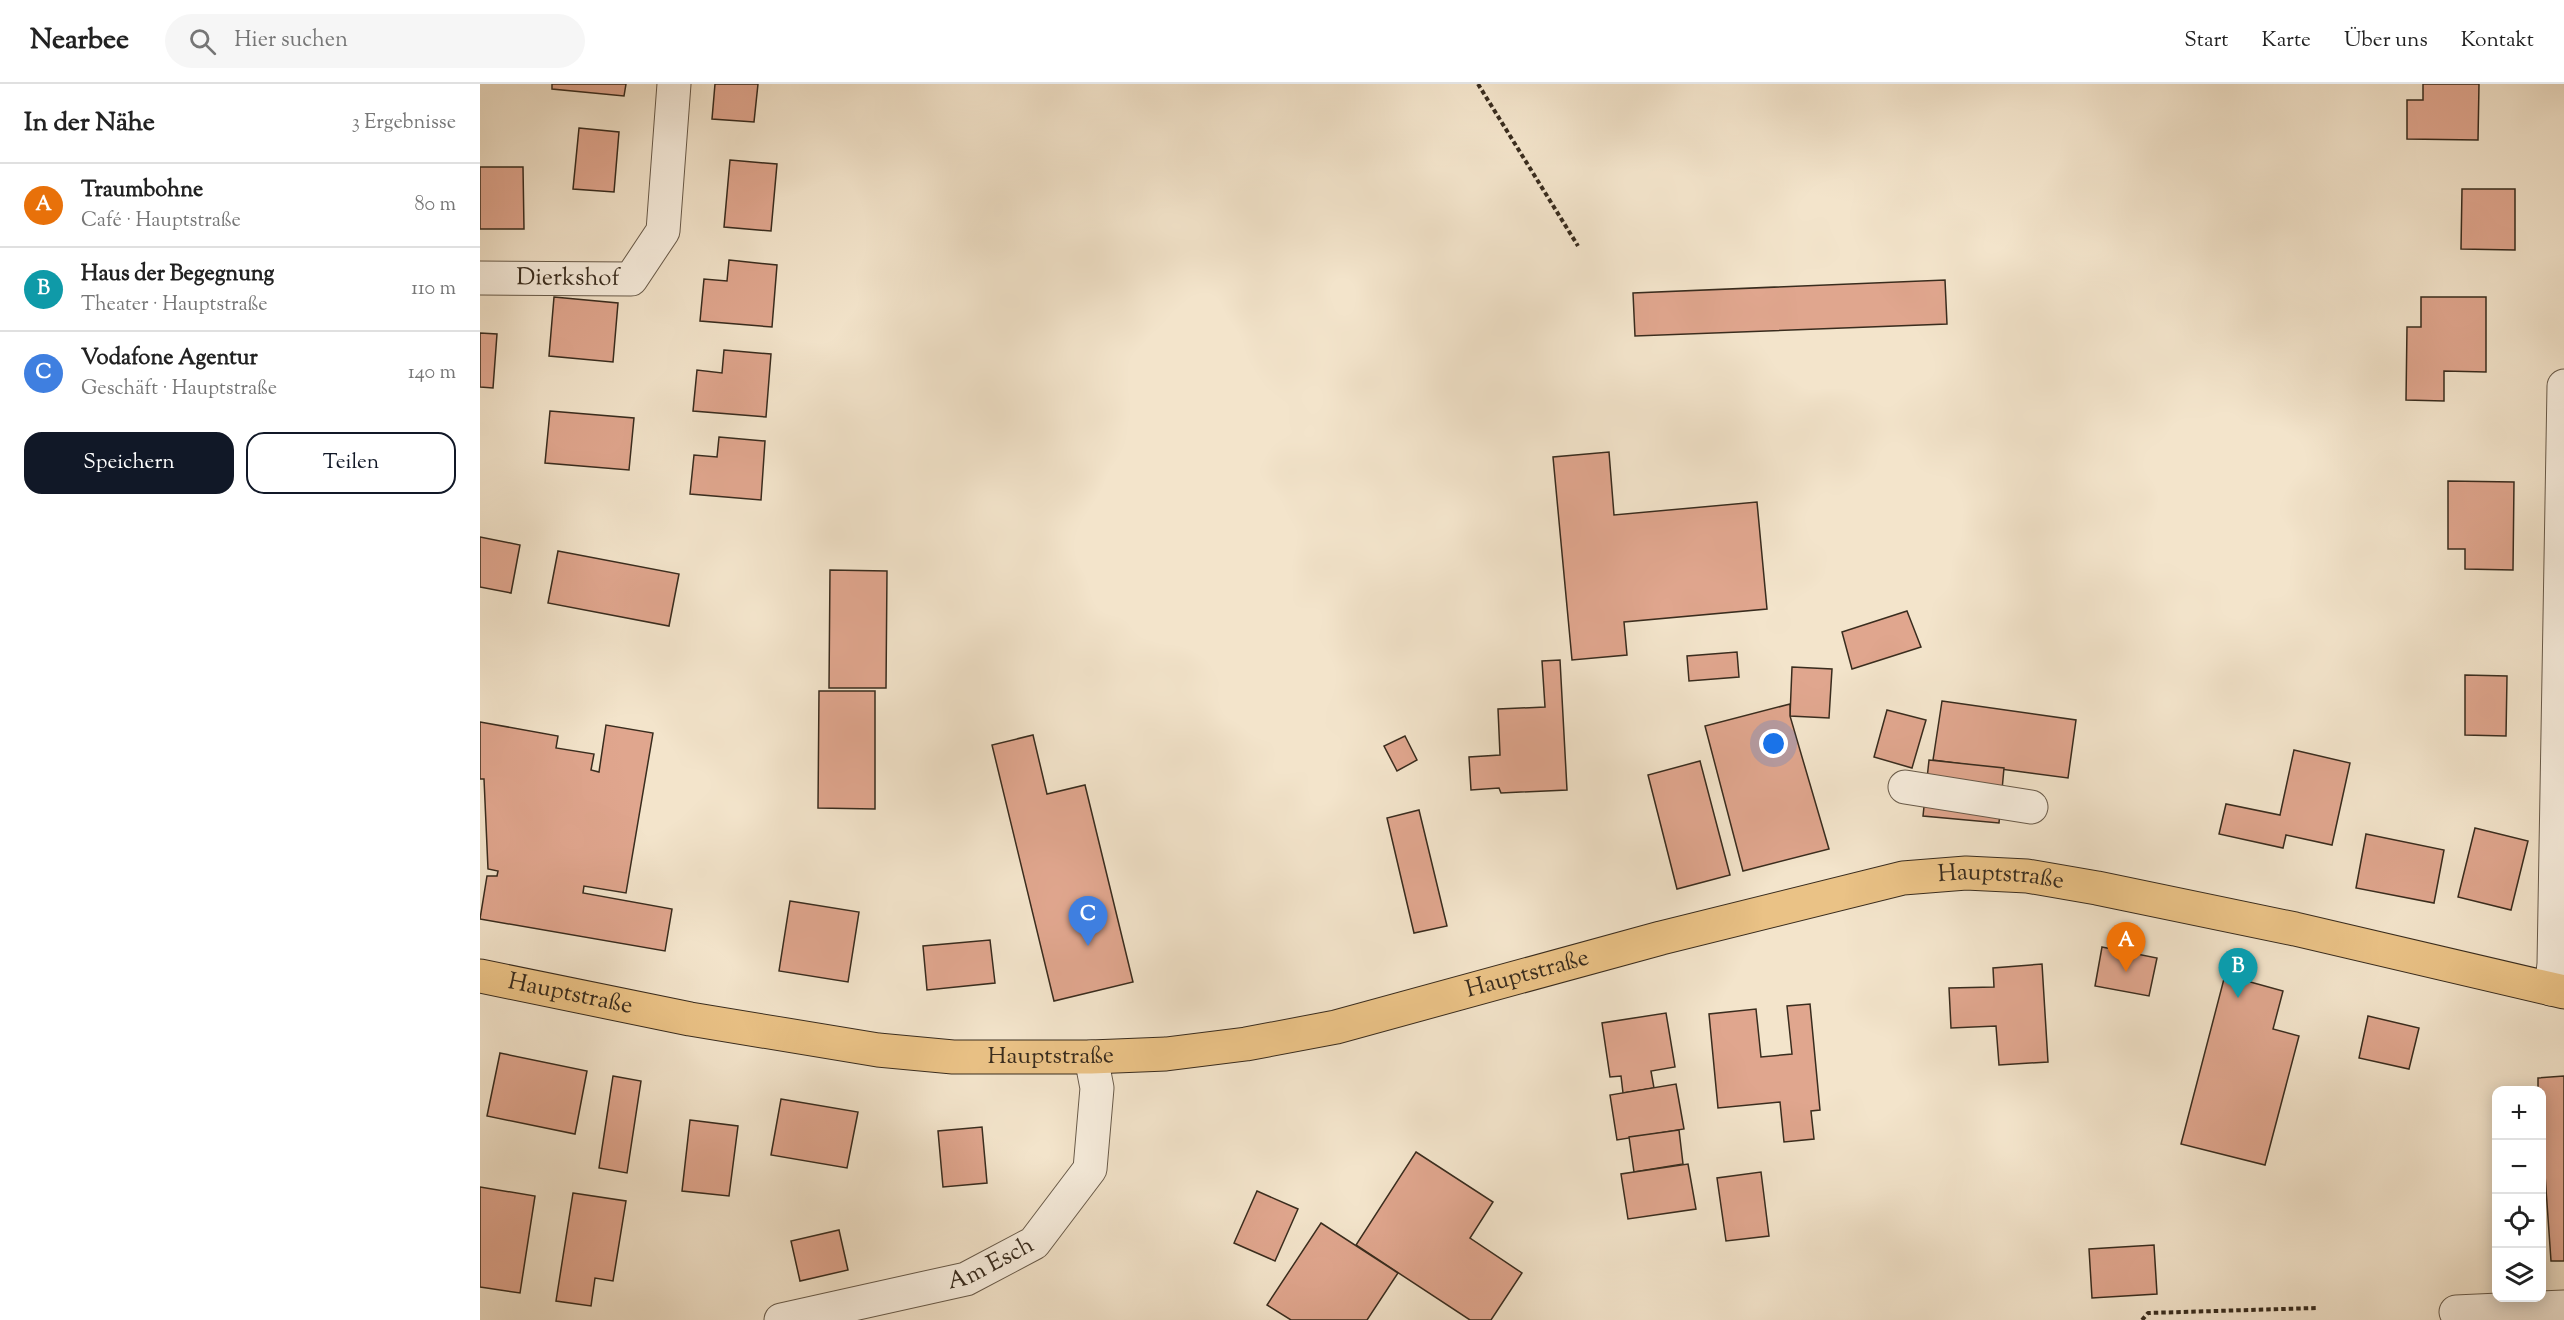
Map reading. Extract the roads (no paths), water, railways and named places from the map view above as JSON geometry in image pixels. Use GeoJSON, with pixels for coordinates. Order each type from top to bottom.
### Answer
{"type":"FeatureCollection","features":[{"type":"Feature","properties":{"kind":"main road","name":"Hauptstraße"},"geometry":{"type":"LineString","coordinates":[[480,976],[690,1018],[878,1050],[953,1057],[1091,1057],[1166,1054],[1246,1044],[1336,1027],[1660,938],[1903,878],[1966,873],[2027,876],[2097,888],[2295,929],[2558,991]]}},
{"type":"Feature","properties":{"kind":"street","name":"Dierkshof"},"geometry":{"type":"LineString","coordinates":[[480,279],[631,279],[663,231],[674,84]]}},
{"type":"Feature","properties":{"kind":"street"},"geometry":{"type":"LineString","coordinates":[[2558,991],[2554,964],[2564,386]]}},
{"type":"Feature","properties":{"kind":"street"},"geometry":{"type":"LineString","coordinates":[[1905,787],[2031,807]]}},
{"type":"Feature","properties":{"kind":"street","name":"Am Esch"},"geometry":{"type":"LineString","coordinates":[[781,1320],[966,1279],[1034,1243],[1090,1169],[1097,1088],[1091,1057]]}},
{"type":"Feature","properties":{"kind":"street"},"geometry":{"type":"LineString","coordinates":[[2456,1312],[2564,1307]]}},
{"type":"Feature","properties":{"kind":"place","name":"Vodafone Agentur"},"geometry":{"type":"Point","coordinates":[1088,946]}},
{"type":"Feature","properties":{"kind":"place","name":"Traumbohne"},"geometry":{"type":"Point","coordinates":[2126,972]}},
{"type":"Feature","properties":{"kind":"place","name":"Haus der Begegnung"},"geometry":{"type":"Point","coordinates":[2238,998]}}]}
